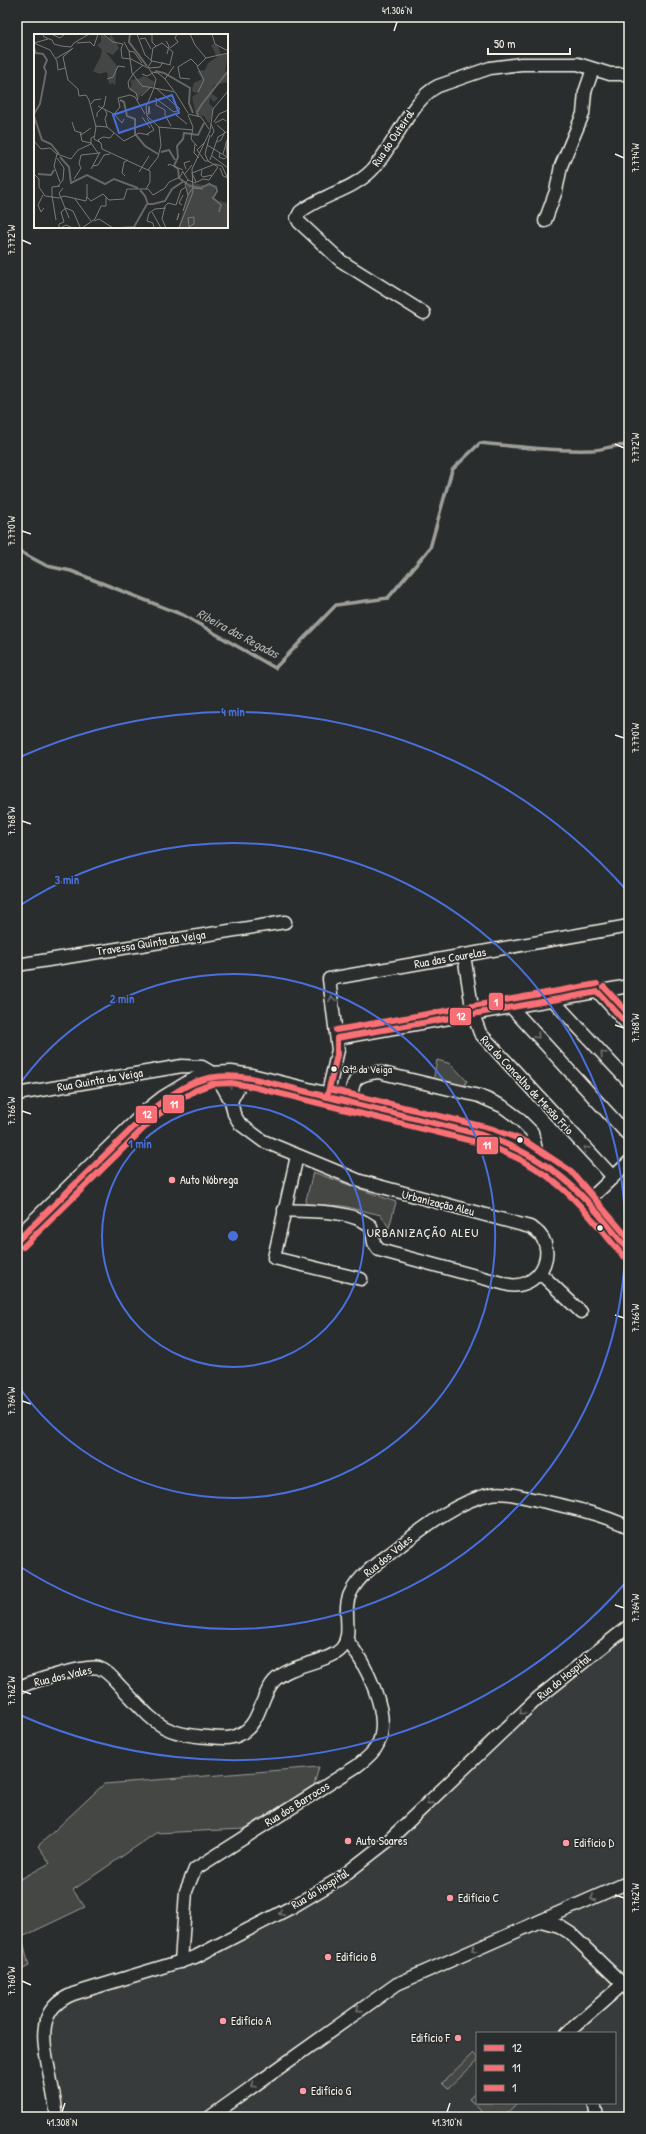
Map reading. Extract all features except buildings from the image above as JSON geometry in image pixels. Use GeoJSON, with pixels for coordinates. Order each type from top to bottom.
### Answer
{"type":"FeatureCollection","features":[{"type":"Feature","properties":{"kind":"street","name":"Rua do Outeiral"},"geometry":{"type":"LineString","coordinates":[[424,313],[341,261],[299,222],[297,218],[300,212],[364,177],[389,149],[415,106],[426,93],[434,88],[476,72],[501,66],[568,64],[610,74],[629,74]]}},
{"type":"Feature","properties":{"kind":"street"},"geometry":{"type":"LineString","coordinates":[[545,221],[556,191],[559,171],[582,114],[585,92],[593,69]]}},
{"type":"Feature","properties":{"kind":"street","name":"Travessa Quinta da Veiga"},"geometry":{"type":"LineString","coordinates":[[17,965],[285,922]]}},
{"type":"Feature","properties":{"kind":"street","name":"Rua das Courelas"},"geometry":{"type":"LineString","coordinates":[[337,1038],[329,979],[629,926]]}},
{"type":"Feature","properties":{"kind":"street","name":"Rua do Concelho de Mesão Frio"},"geometry":{"type":"LineString","coordinates":[[464,956],[473,1014],[480,1033],[613,1177]]}},
{"type":"Feature","properties":{"kind":"street"},"geometry":{"type":"LineString","coordinates":[[327,1097],[337,1056],[337,1038],[629,986]]}},
{"type":"Feature","properties":{"kind":"street"},"geometry":{"type":"LineString","coordinates":[[598,992],[629,1026]]}},
{"type":"Feature","properties":{"kind":"street"},"geometry":{"type":"LineString","coordinates":[[553,1000],[629,1082]]}},
{"type":"Feature","properties":{"kind":"street"},"geometry":{"type":"LineString","coordinates":[[511,1007],[629,1136]]}},
{"type":"Feature","properties":{"kind":"street"},"geometry":{"type":"LineString","coordinates":[[182,1066],[193,1071],[201,1080]]}},
{"type":"Feature","properties":{"kind":"street","name":"Rua Quinta da Veiga"},"geometry":{"type":"LineString","coordinates":[[17,1094],[182,1066],[202,1066],[201,1080]]}},
{"type":"Feature","properties":{"kind":"street"},"geometry":{"type":"LineString","coordinates":[[352,1104],[352,1086],[355,1080],[364,1074],[378,1072],[479,1096],[506,1108],[528,1128],[532,1134],[538,1158]]}},
{"type":"Feature","properties":{"kind":"street"},"geometry":{"type":"LineString","coordinates":[[231,1101],[244,1077]]}},
{"type":"Feature","properties":{"kind":"street"},"geometry":{"type":"LineString","coordinates":[[17,1242],[150,1111],[201,1080],[244,1077],[491,1137],[515,1146],[538,1158],[565,1177],[588,1201],[629,1251]]}},
{"type":"Feature","properties":{"kind":"street","name":"Urbanização Aleu"},"geometry":{"type":"LineString","coordinates":[[201,1080],[231,1101],[234,1114],[244,1129],[263,1141],[360,1181],[391,1191],[530,1227],[540,1234],[546,1246],[545,1259],[540,1273]]}},
{"type":"Feature","properties":{"kind":"street"},"geometry":{"type":"LineString","coordinates":[[297,1156],[274,1258],[361,1280]]}},
{"type":"Feature","properties":{"kind":"street"},"geometry":{"type":"LineString","coordinates":[[588,1201],[629,1162]]}},
{"type":"Feature","properties":{"kind":"street"},"geometry":{"type":"LineString","coordinates":[[284,1210],[338,1214],[354,1218],[372,1226],[374,1243],[379,1250],[499,1283],[520,1286],[531,1282],[540,1273],[581,1312]]}},
{"type":"Feature","properties":{"kind":"street","name":"Rua dos Vales"},"geometry":{"type":"LineString","coordinates":[[17,1688],[86,1668],[100,1668],[111,1676],[162,1728],[187,1735],[229,1738],[243,1733],[253,1723],[267,1692],[276,1680],[294,1668],[336,1653],[344,1645],[346,1639],[346,1606],[350,1593],[358,1581],[426,1526],[473,1501],[491,1494],[516,1496],[584,1510],[629,1527]]}},
{"type":"Feature","properties":{"kind":"street","name":"Rua do Hospital"},"geometry":{"type":"LineString","coordinates":[[57,2117],[44,2036],[47,2018],[59,2001],[73,1994],[181,1962],[202,1954],[325,1888],[396,1834],[526,1708],[629,1626]]}},
{"type":"Feature","properties":{"kind":"street","name":"Rua dos Barrocos"},"geometry":{"type":"LineString","coordinates":[[181,1962],[186,1891],[195,1869],[357,1766],[369,1756],[378,1745],[382,1725],[375,1693],[365,1666],[346,1639]]}},
{"type":"Feature","properties":{"kind":"street"},"geometry":{"type":"LineString","coordinates":[[210,2117],[392,1987],[629,1882]]}},
{"type":"Feature","properties":{"kind":"street"},"geometry":{"type":"LineString","coordinates":[[541,1921],[559,1926],[570,1932],[626,1987],[568,2032]]}},
{"type":"Feature","properties":{"kind":"street"},"geometry":{"type":"LineString","coordinates":[[594,2104],[597,2117]]}},
{"type":"Feature","properties":{"kind":"shaded area"},"geometry":{"type":"Polygon","coordinates":[[[437,1060],[451,1064],[467,1081],[463,1088],[433,1081],[437,1060]]]}},
{"type":"Feature","properties":{"kind":"shaded area"},"geometry":{"type":"Polygon","coordinates":[[[313,1172],[396,1202],[389,1228],[381,1215],[343,1206],[305,1204],[313,1172]]]}},
{"type":"Feature","properties":{"kind":"shaded area"},"geometry":{"type":"Polygon","coordinates":[[[629,1632],[629,2117],[63,2117],[50,2039],[53,2021],[63,2006],[78,1998],[203,1958],[329,1892],[343,1883],[540,1704],[629,1632]]]}},
{"type":"Feature","properties":{"kind":"shaded area"},"geometry":{"type":"Polygon","coordinates":[[[319,1767],[314,1785],[244,1829],[156,1833],[73,1890],[85,1907],[22,1937],[29,1966],[17,1972],[17,1881],[50,1863],[38,1846],[104,1784],[319,1767]]]}},
{"type":"Feature","properties":{"kind":"shaded area"},"geometry":{"type":"Polygon","coordinates":[[[473,2053],[476,2056],[476,2062],[448,2089],[442,2083],[473,2053]]]}},
{"type":"Feature","properties":{"kind":"shaded area"},"geometry":{"type":"Polygon","coordinates":[[[476,2092],[476,2104],[516,2104],[503,2117],[487,2117],[469,2099],[476,2092]]]}},
{"type":"Feature","properties":{"kind":"waterway","name":"Ribeira das Regadas"},"geometry":{"type":"LineString","coordinates":[[17,550],[47,566],[71,571],[183,615],[275,668],[336,605],[388,598],[430,548],[452,470],[480,443],[564,450],[592,450],[620,445],[629,446]]}},
{"type":"Feature","properties":{"kind":"transit line","name":"1"},"geometry":{"type":"LineString","coordinates":[[336,1030],[597,984]]}},
{"type":"Feature","properties":{"kind":"transit line","name":"1"},"geometry":{"type":"LineString","coordinates":[[604,987],[629,1014]]}},
{"type":"Feature","properties":{"kind":"transit line","name":"12"},"geometry":{"type":"LineString","coordinates":[[327,1097],[337,1055],[337,1038],[598,992],[629,1026]]}},
{"type":"Feature","properties":{"kind":"transit line","name":"12"},"geometry":{"type":"LineString","coordinates":[[17,1241],[150,1111],[163,1101],[174,1093],[197,1081],[221,1076],[235,1076],[251,1078],[482,1135],[508,1144],[530,1155],[566,1180],[597,1212],[629,1251]]}},
{"type":"Feature","properties":{"kind":"transit line","name":"11"},"geometry":{"type":"LineString","coordinates":[[23,1247],[155,1117],[196,1090],[212,1084],[231,1083],[249,1086],[480,1143],[505,1152],[526,1162],[561,1187],[591,1218],[623,1256]]}},
{"type":"Feature","properties":{"kind":"transit line","name":"1"},"geometry":{"type":"LineString","coordinates":[[329,1089],[493,1129],[527,1142],[571,1171],[629,1239]]}},
{"type":"Feature","properties":{"kind":"place","name":"Qtª da Veiga"},"geometry":{"type":"Point","coordinates":[334,1069]}},
{"type":"Feature","properties":{"kind":"place","name":"Auto Nóbrega"},"geometry":{"type":"Point","coordinates":[172,1180]}},
{"type":"Feature","properties":{"kind":"place","name":"Auto Soares"},"geometry":{"type":"Point","coordinates":[348,1841]}},
{"type":"Feature","properties":{"kind":"place","name":"Edifício D"},"geometry":{"type":"Point","coordinates":[566,1843]}},
{"type":"Feature","properties":{"kind":"place","name":"Edifício C"},"geometry":{"type":"Point","coordinates":[450,1898]}},
{"type":"Feature","properties":{"kind":"place","name":"Edifício B"},"geometry":{"type":"Point","coordinates":[328,1957]}},
{"type":"Feature","properties":{"kind":"place","name":"Edifício A"},"geometry":{"type":"Point","coordinates":[223,2021]}},
{"type":"Feature","properties":{"kind":"place","name":"Edifício F"},"geometry":{"type":"Point","coordinates":[458,2038]}},
{"type":"Feature","properties":{"kind":"place","name":"Edifício G"},"geometry":{"type":"Point","coordinates":[303,2091]}},
{"type":"Feature","properties":{"kind":"district","name":"URBANIZAÇÃO ALEU"},"geometry":{"type":"Point","coordinates":[423,1232]}}]}
